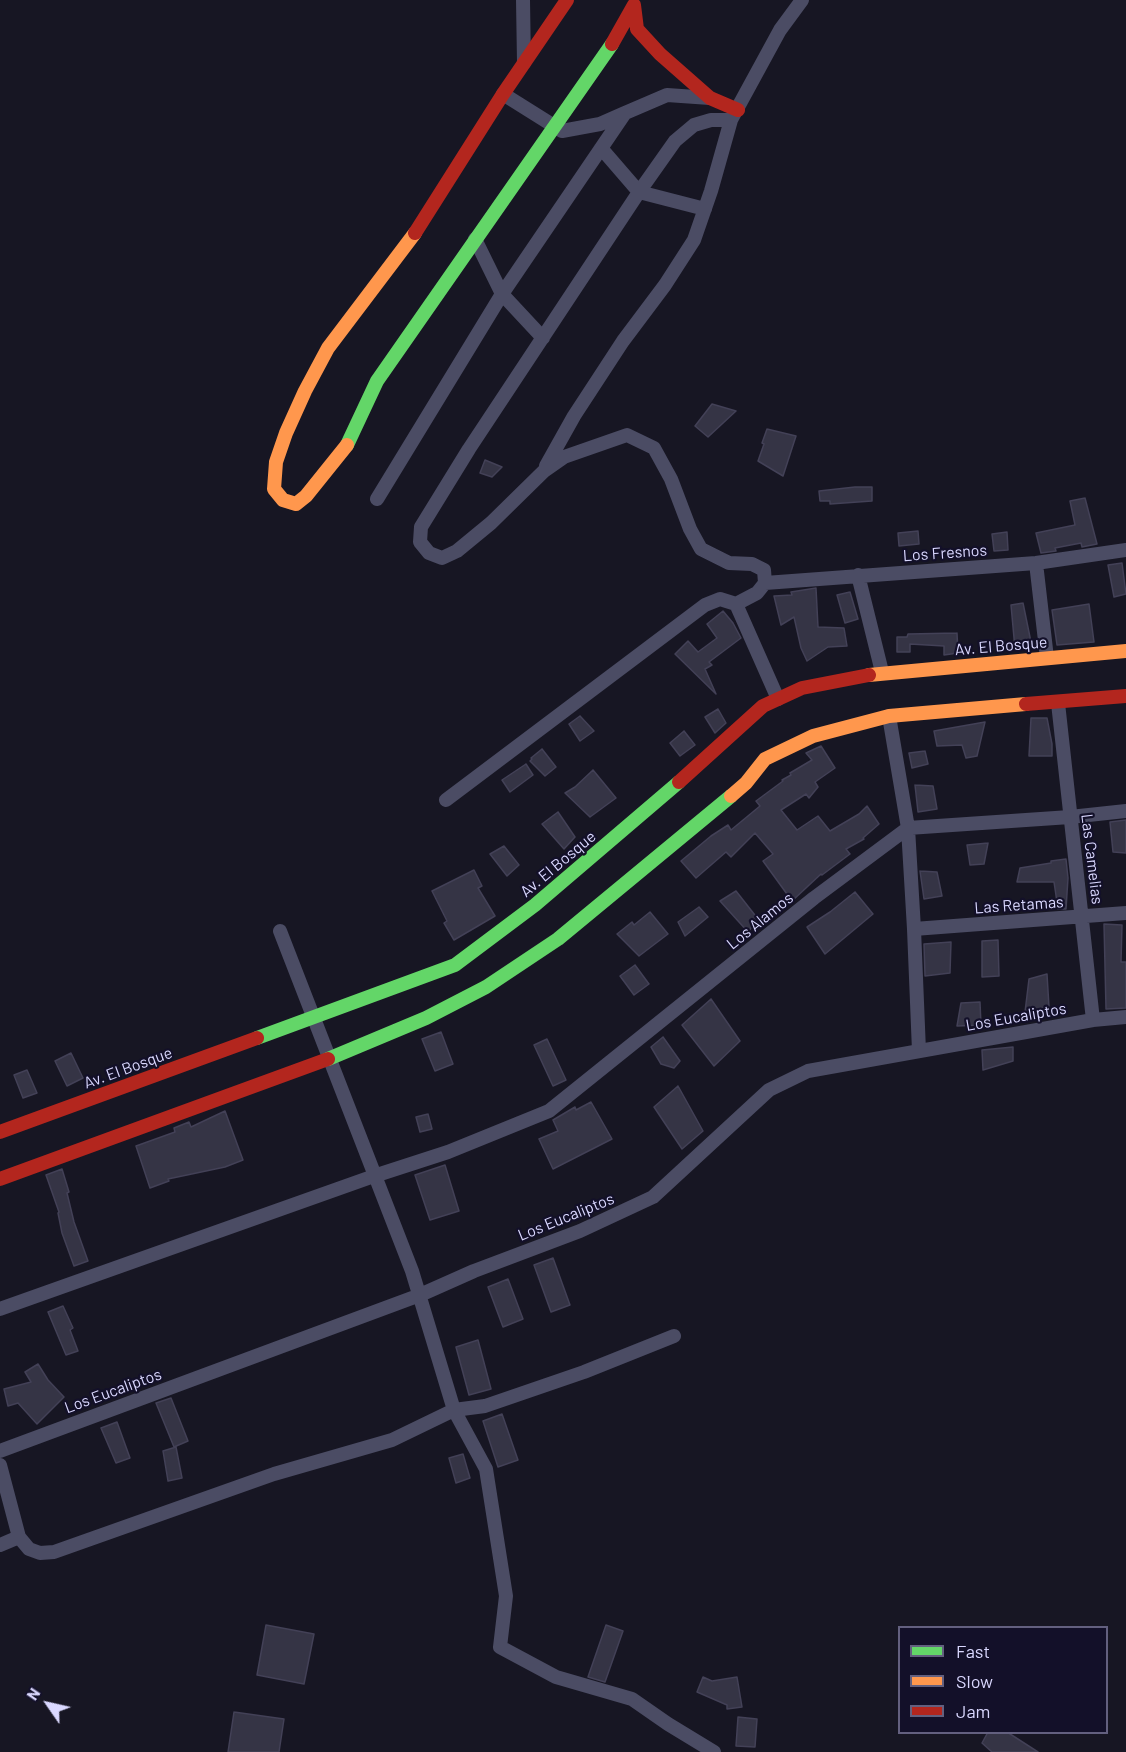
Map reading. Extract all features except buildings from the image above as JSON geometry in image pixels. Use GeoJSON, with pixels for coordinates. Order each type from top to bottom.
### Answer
{"type":"FeatureCollection","features":[{"type":"Feature","properties":{"kind":"street"},"geometry":{"type":"LineString","coordinates":[[522,0],[524,63]]}},
{"type":"Feature","properties":{"kind":"street"},"geometry":{"type":"LineString","coordinates":[[567,0],[411,239],[328,348],[305,391],[276,462],[274,489],[283,500],[296,504],[306,496],[345,449],[377,381],[612,44],[633,2]]}},
{"type":"Feature","properties":{"kind":"street"},"geometry":{"type":"LineString","coordinates":[[544,471],[580,407],[694,240],[734,115],[780,30],[802,0]]}},
{"type":"Feature","properties":{"kind":"street"},"geometry":{"type":"LineString","coordinates":[[633,2],[638,29],[660,54],[710,98],[734,115]]}},
{"type":"Feature","properties":{"kind":"street"},"geometry":{"type":"LineString","coordinates":[[504,94],[562,130],[600,124],[667,95],[710,98]]}},
{"type":"Feature","properties":{"kind":"street"},"geometry":{"type":"LineString","coordinates":[[377,499],[502,294],[625,113]]}},
{"type":"Feature","properties":{"kind":"street"},"geometry":{"type":"LineString","coordinates":[[446,800],[705,605],[720,599],[735,604],[757,593],[765,583],[764,570],[752,564],[729,563],[701,549],[690,529],[671,479],[654,447],[627,435],[564,457],[544,471],[491,523],[457,551],[442,558],[429,553],[420,542],[421,527],[469,449],[675,141],[693,125],[734,115]]}},
{"type":"Feature","properties":{"kind":"street"},"geometry":{"type":"LineString","coordinates":[[601,148],[639,192],[705,209]]}},
{"type":"Feature","properties":{"kind":"street"},"geometry":{"type":"LineString","coordinates":[[475,239],[502,294],[543,338]]}},
{"type":"Feature","properties":{"kind":"street","name":"Los Fresnos"},"geometry":{"type":"LineString","coordinates":[[765,583],[1036,563],[1126,550]]}},
{"type":"Feature","properties":{"kind":"street"},"geometry":{"type":"LineString","coordinates":[[1036,563],[1047,658]]}},
{"type":"Feature","properties":{"kind":"street"},"geometry":{"type":"LineString","coordinates":[[858,575],[882,672]]}},
{"type":"Feature","properties":{"kind":"street"},"geometry":{"type":"LineString","coordinates":[[735,604],[778,699]]}},
{"type":"Feature","properties":{"kind":"street","name":"Av. El Bosque"},"geometry":{"type":"LineString","coordinates":[[0,1132],[455,965],[535,905],[658,801],[763,706],[802,688],[882,672],[1126,651]]}},
{"type":"Feature","properties":{"kind":"street"},"geometry":{"type":"LineString","coordinates":[[0,1179],[330,1058],[426,1018],[486,987],[558,939],[720,807],[746,783],[765,759],[813,736],[889,716],[1126,696]]}},
{"type":"Feature","properties":{"kind":"street","name":"Las Camelias"},"geometry":{"type":"LineString","coordinates":[[1058,703],[1093,1020]]}},
{"type":"Feature","properties":{"kind":"street"},"geometry":{"type":"LineString","coordinates":[[889,716],[908,828],[920,1051]]}},
{"type":"Feature","properties":{"kind":"street"},"geometry":{"type":"LineString","coordinates":[[908,828],[1126,811]]}},
{"type":"Feature","properties":{"kind":"street","name":"Los Alamos"},"geometry":{"type":"LineString","coordinates":[[0,1309],[374,1176],[448,1152],[549,1112],[814,898],[908,828]]}},
{"type":"Feature","properties":{"kind":"street","name":"Las Retamas"},"geometry":{"type":"LineString","coordinates":[[915,929],[1126,913]]}},
{"type":"Feature","properties":{"kind":"street"},"geometry":{"type":"LineString","coordinates":[[280,931],[315,1017],[420,1296],[454,1410],[486,1469],[506,1596],[501,1647],[556,1677],[632,1699],[714,1752]]}},
{"type":"Feature","properties":{"kind":"street","name":"Los Eucaliptos"},"geometry":{"type":"LineString","coordinates":[[0,1451],[420,1296],[474,1271],[580,1231],[653,1197],[769,1090],[808,1071],[1093,1020],[1126,1017]]}},
{"type":"Feature","properties":{"kind":"street"},"geometry":{"type":"LineString","coordinates":[[0,1466],[19,1537],[29,1550],[40,1553],[54,1552],[274,1474],[392,1440],[454,1410],[485,1406],[584,1372],[674,1336]]}},
{"type":"Feature","properties":{"kind":"street"},"geometry":{"type":"LineString","coordinates":[[0,1545],[19,1537]]}},
{"type":"Feature","properties":{"kind":"traffic: fast"},"geometry":{"type":"LineString","coordinates":[[347,445],[377,381],[612,44]]}},
{"type":"Feature","properties":{"kind":"traffic: fast"},"geometry":{"type":"LineString","coordinates":[[257,1038],[455,965],[535,905],[679,782]]}},
{"type":"Feature","properties":{"kind":"traffic: fast"},"geometry":{"type":"LineString","coordinates":[[328,1059],[426,1018],[486,987],[558,939],[731,796]]}},
{"type":"Feature","properties":{"kind":"traffic: slow"},"geometry":{"type":"LineString","coordinates":[[347,445],[306,496],[296,504],[283,500],[274,489],[276,462],[286,433],[328,348],[415,233]]}},
{"type":"Feature","properties":{"kind":"traffic: slow"},"geometry":{"type":"LineString","coordinates":[[869,675],[1126,651]]}},
{"type":"Feature","properties":{"kind":"traffic: slow"},"geometry":{"type":"LineString","coordinates":[[731,796],[746,783],[765,759],[813,736],[889,716],[1026,704]]}},
{"type":"Feature","properties":{"kind":"traffic: jam"},"geometry":{"type":"LineString","coordinates":[[415,233],[503,94],[567,0]]}},
{"type":"Feature","properties":{"kind":"traffic: jam"},"geometry":{"type":"LineString","coordinates":[[612,44],[634,5],[637,29],[660,54],[710,98],[738,110]]}},
{"type":"Feature","properties":{"kind":"traffic: jam"},"geometry":{"type":"LineString","coordinates":[[679,782],[763,706],[802,688],[869,675]]}},
{"type":"Feature","properties":{"kind":"traffic: jam"},"geometry":{"type":"LineString","coordinates":[[1026,704],[1126,696]]}},
{"type":"Feature","properties":{"kind":"traffic: jam"},"geometry":{"type":"LineString","coordinates":[[0,1132],[257,1038]]}},
{"type":"Feature","properties":{"kind":"traffic: jam"},"geometry":{"type":"LineString","coordinates":[[0,1179],[328,1059]]}}]}
